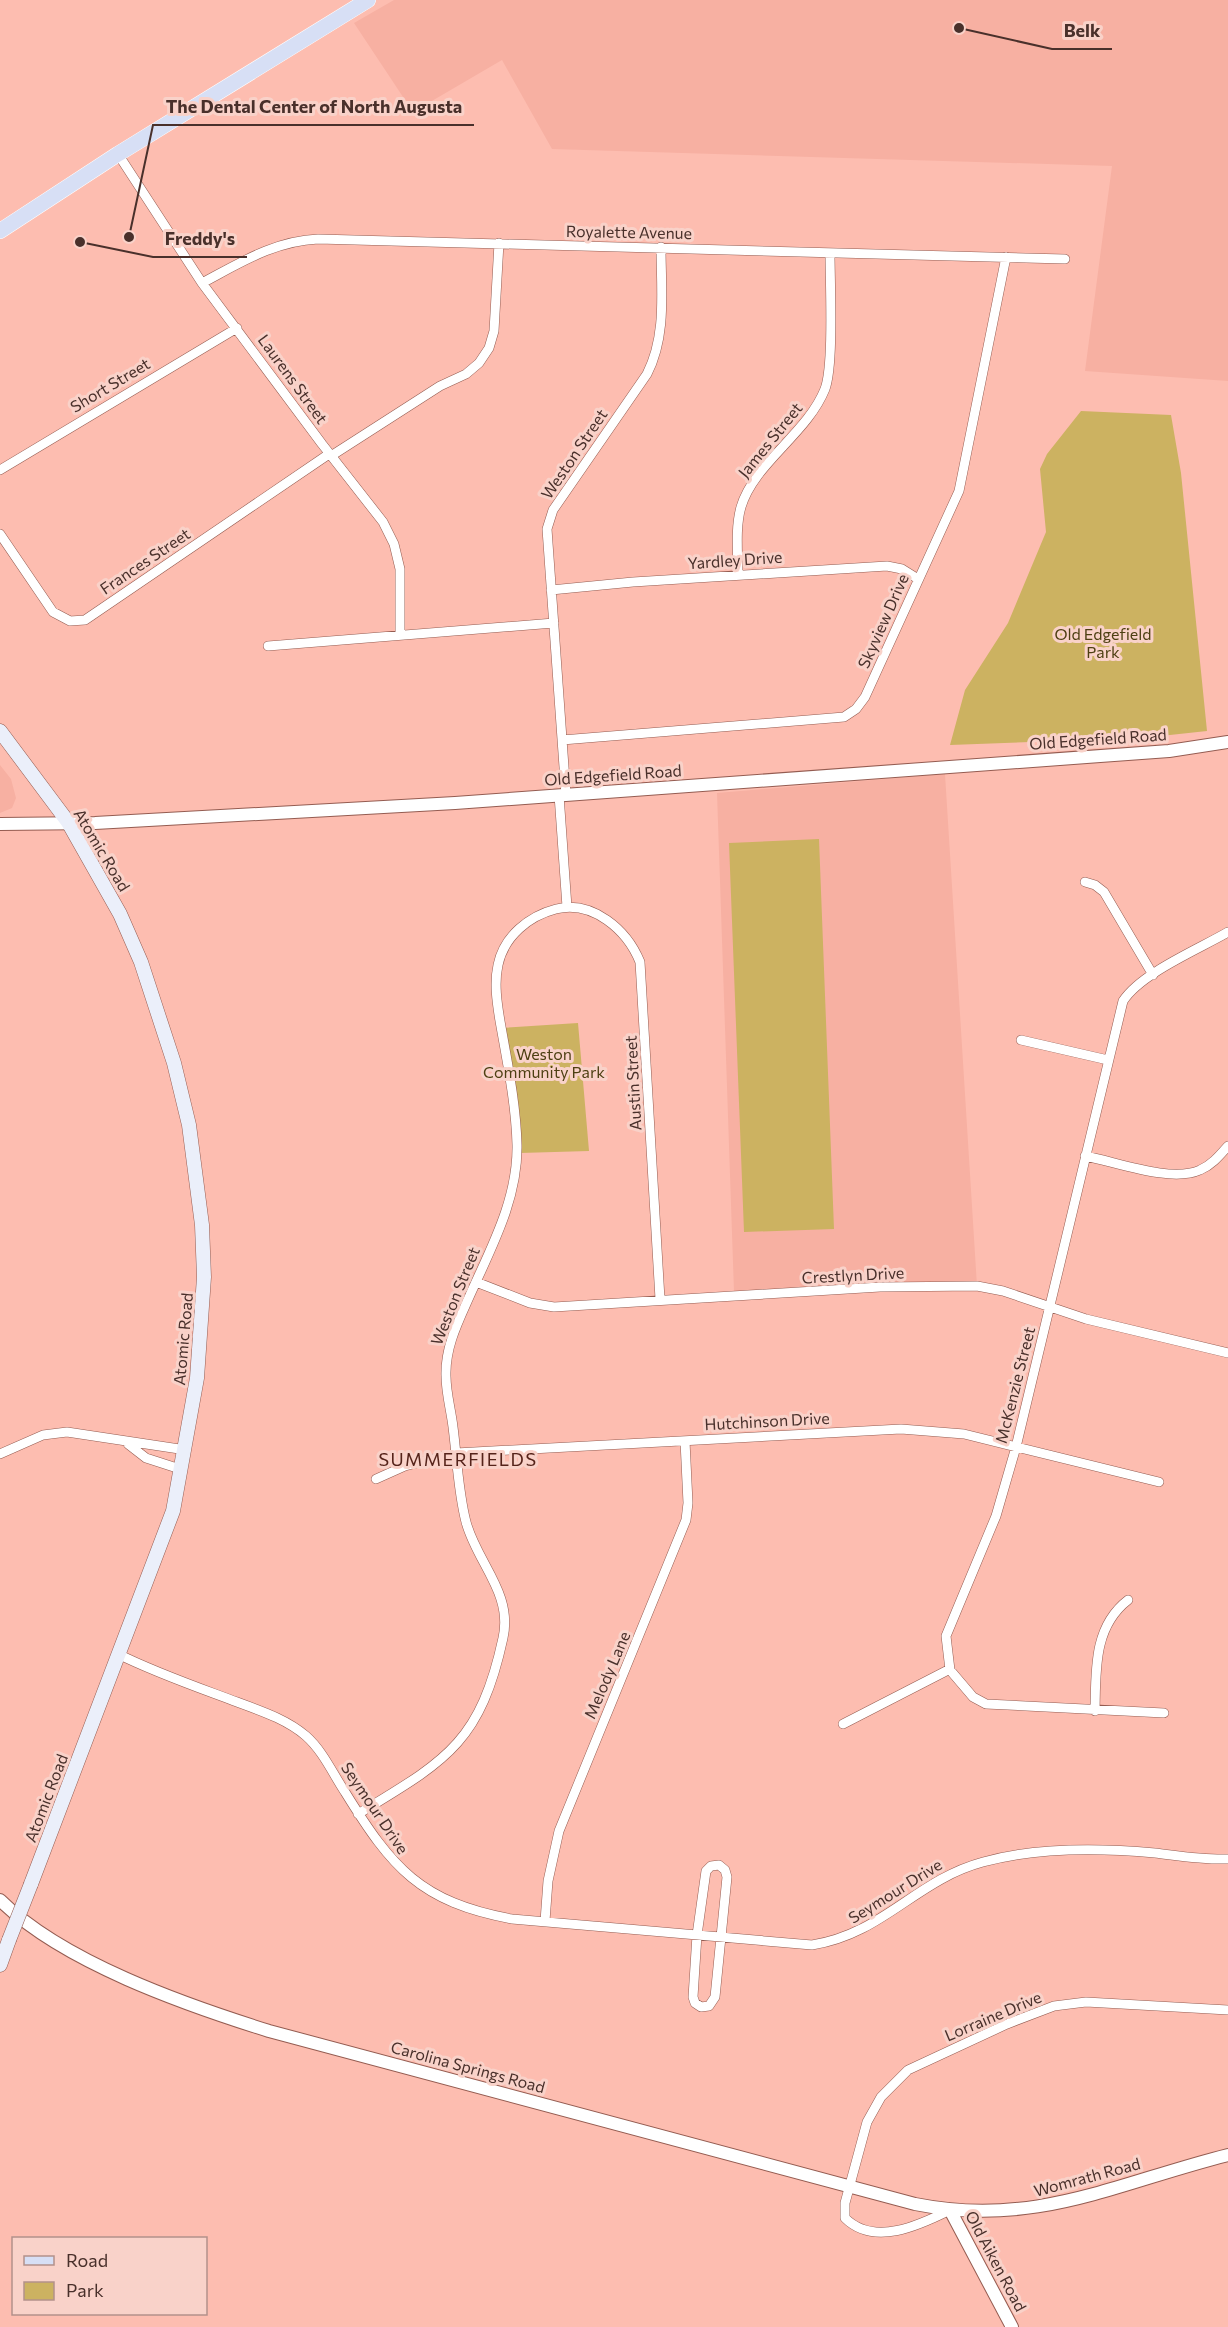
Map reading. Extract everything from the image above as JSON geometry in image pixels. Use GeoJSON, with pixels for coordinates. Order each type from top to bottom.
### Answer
{"type":"FeatureCollection","features":[{"type":"Feature","properties":{"kind":"main road"},"geometry":{"type":"LineString","coordinates":[[0,231],[118,154],[368,0]]}},
{"type":"Feature","properties":{"kind":"main road","name":"Atomic Road"},"geometry":{"type":"LineString","coordinates":[[0,731],[68,822],[120,914],[141,962],[174,1063],[189,1125],[202,1225],[204,1291],[201,1347],[186,1450],[180,1469],[173,1511],[0,1965]]}},
{"type":"Feature","properties":{"kind":"street","name":"Laurens Street"},"geometry":{"type":"LineString","coordinates":[[118,154],[202,283],[237,327],[330,455],[383,522],[394,544],[400,569],[400,635]]}},
{"type":"Feature","properties":{"kind":"street","name":"Royalette Avenue"},"geometry":{"type":"LineString","coordinates":[[202,283],[267,249],[304,240],[499,243],[1065,259]]}},
{"type":"Feature","properties":{"kind":"street","name":"Frances Street"},"geometry":{"type":"LineString","coordinates":[[0,534],[53,612],[70,621],[84,620],[330,455],[440,386],[466,374],[479,363],[489,348],[494,331],[499,243]]}},
{"type":"Feature","properties":{"kind":"street","name":"Weston Street"},"geometry":{"type":"LineString","coordinates":[[358,1814],[425,1774],[448,1754],[473,1723],[491,1684],[504,1637],[504,1605],[501,1595],[471,1536],[463,1508],[446,1362],[451,1339],[504,1215],[516,1160],[513,1106],[496,994],[498,966],[512,937],[526,923],[544,913],[567,907],[562,740],[547,537],[553,510],[647,374],[657,353],[661,331],[661,248]]}},
{"type":"Feature","properties":{"kind":"street","name":"James Street"},"geometry":{"type":"LineString","coordinates":[[738,575],[739,518],[744,498],[754,481],[807,420],[826,386],[830,253]]}},
{"type":"Feature","properties":{"kind":"street","name":"Skyview Drive"},"geometry":{"type":"LineString","coordinates":[[562,740],[844,717],[856,709],[865,698],[918,579],[943,531],[959,491],[1006,257]]}},
{"type":"Feature","properties":{"kind":"street","name":"Short Street"},"geometry":{"type":"LineString","coordinates":[[0,470],[237,327]]}},
{"type":"Feature","properties":{"kind":"street","name":"Yardley Drive"},"geometry":{"type":"LineString","coordinates":[[551,590],[887,566],[903,568],[918,579]]}},
{"type":"Feature","properties":{"kind":"street"},"geometry":{"type":"LineString","coordinates":[[268,646],[554,623]]}},
{"type":"Feature","properties":{"kind":"street","name":"Old Edgefield Road"},"geometry":{"type":"LineString","coordinates":[[0,824],[426,805],[1169,750],[1228,742]]}},
{"type":"Feature","properties":{"kind":"street"},"geometry":{"type":"LineString","coordinates":[[1085,882],[1095,885],[1104,892],[1153,975]]}},
{"type":"Feature","properties":{"kind":"street","name":"Austin Street"},"geometry":{"type":"LineString","coordinates":[[567,907],[586,910],[613,924],[630,943],[642,972],[660,1299]]}},
{"type":"Feature","properties":{"kind":"street","name":"McKenzie Street"},"geometry":{"type":"LineString","coordinates":[[950,1669],[946,1646],[948,1627],[996,1516],[1016,1447],[1123,1001],[1131,991],[1153,975],[1228,932]]}},
{"type":"Feature","properties":{"kind":"street"},"geometry":{"type":"LineString","coordinates":[[1021,1040],[1108,1059]]}},
{"type":"Feature","properties":{"kind":"street"},"geometry":{"type":"LineString","coordinates":[[1085,1156],[1154,1171],[1183,1174],[1207,1167],[1228,1146]]}},
{"type":"Feature","properties":{"kind":"street","name":"Crestlyn Drive"},"geometry":{"type":"LineString","coordinates":[[476,1282],[521,1300],[548,1306],[880,1287],[977,1286],[1003,1291],[1049,1309],[1228,1353]]}},
{"type":"Feature","properties":{"kind":"street","name":"Hutchinson Drive"},"geometry":{"type":"LineString","coordinates":[[376,1479],[405,1467],[456,1453],[914,1429],[964,1434],[1159,1482]]}},
{"type":"Feature","properties":{"kind":"street"},"geometry":{"type":"LineString","coordinates":[[0,1454],[37,1437],[57,1433],[76,1433],[122,1442],[186,1450]]}},
{"type":"Feature","properties":{"kind":"street","name":"Melody Lane"},"geometry":{"type":"LineString","coordinates":[[546,1921],[548,1881],[559,1831],[686,1520],[688,1503],[685,1441]]}},
{"type":"Feature","properties":{"kind":"street"},"geometry":{"type":"LineString","coordinates":[[122,1442],[132,1446],[146,1458],[180,1469]]}},
{"type":"Feature","properties":{"kind":"street"},"geometry":{"type":"LineString","coordinates":[[1095,1711],[1098,1646],[1109,1621],[1128,1600]]}},
{"type":"Feature","properties":{"kind":"street","name":"Seymour Drive"},"geometry":{"type":"LineString","coordinates":[[118,1654],[150,1670],[262,1711],[308,1737],[358,1814],[396,1866],[430,1893],[483,1913],[546,1921],[812,1945],[835,1942],[871,1926],[940,1878],[983,1862],[1020,1854],[1089,1851],[1228,1859]]}},
{"type":"Feature","properties":{"kind":"street"},"geometry":{"type":"LineString","coordinates":[[843,1724],[950,1669],[972,1697],[986,1704],[1164,1713]]}},
{"type":"Feature","properties":{"kind":"street"},"geometry":{"type":"LineString","coordinates":[[715,1865],[725,1870],[726,1877],[714,2001],[709,2006],[702,2007],[695,2003],[693,1997],[697,1935],[705,1875],[708,1868],[715,1865]]}},
{"type":"Feature","properties":{"kind":"street","name":"Carolina Springs Road"},"geometry":{"type":"LineString","coordinates":[[0,1900],[46,1937],[126,1977],[207,2012],[269,2031],[850,2187],[915,2204],[950,2210]]}},
{"type":"Feature","properties":{"kind":"street","name":"Lorraine Drive"},"geometry":{"type":"LineString","coordinates":[[950,2210],[901,2230],[880,2232],[856,2227],[845,2218],[845,2203],[867,2122],[878,2102],[908,2070],[1037,2011],[1070,2003],[1228,2010]]}},
{"type":"Feature","properties":{"kind":"street","name":"Womrath Road"},"geometry":{"type":"LineString","coordinates":[[950,2210],[1007,2211],[1045,2207],[1228,2155]]}},
{"type":"Feature","properties":{"kind":"street","name":"Old Aiken Road"},"geometry":{"type":"LineString","coordinates":[[950,2210],[1012,2327]]}},
{"type":"Feature","properties":{"kind":"shaded area"},"geometry":{"type":"Polygon","coordinates":[[[394,0],[1228,0],[1228,381],[1085,371],[1112,166],[552,149],[502,60],[413,112],[354,23],[394,0]]]}},
{"type":"Feature","properties":{"kind":"shaded area"},"geometry":{"type":"Polygon","coordinates":[[[0,765],[11,779],[16,798],[12,808],[0,813],[0,765]]]}},
{"type":"Feature","properties":{"kind":"shaded area"},"geometry":{"type":"Polygon","coordinates":[[[945,774],[977,1286],[734,1292],[717,793],[945,774]]]}},
{"type":"Feature","properties":{"kind":"green space","name":"Old Edgefield Park"},"geometry":{"type":"Polygon","coordinates":[[[1081,411],[1171,415],[1181,473],[1207,731],[1142,738],[950,745],[965,690],[1008,623],[1046,532],[1040,469],[1047,454],[1081,411]]]}},
{"type":"Feature","properties":{"kind":"green space"},"geometry":{"type":"Polygon","coordinates":[[[819,839],[834,1229],[744,1232],[729,843],[819,839]]]}},
{"type":"Feature","properties":{"kind":"green space","name":"Weston Community Park"},"geometry":{"type":"Polygon","coordinates":[[[578,1023],[589,1151],[520,1153],[501,1028],[578,1023]]]}},
{"type":"Feature","properties":{"kind":"place","name":"Belk"},"geometry":{"type":"Point","coordinates":[959,28]}},
{"type":"Feature","properties":{"kind":"place","name":"The Dental Center of North Augusta"},"geometry":{"type":"Point","coordinates":[129,237]}},
{"type":"Feature","properties":{"kind":"place","name":"Freddy's"},"geometry":{"type":"Point","coordinates":[80,242]}},
{"type":"Feature","properties":{"kind":"district","name":"SUMMERFIELDS"},"geometry":{"type":"Point","coordinates":[458,1460]}}]}
